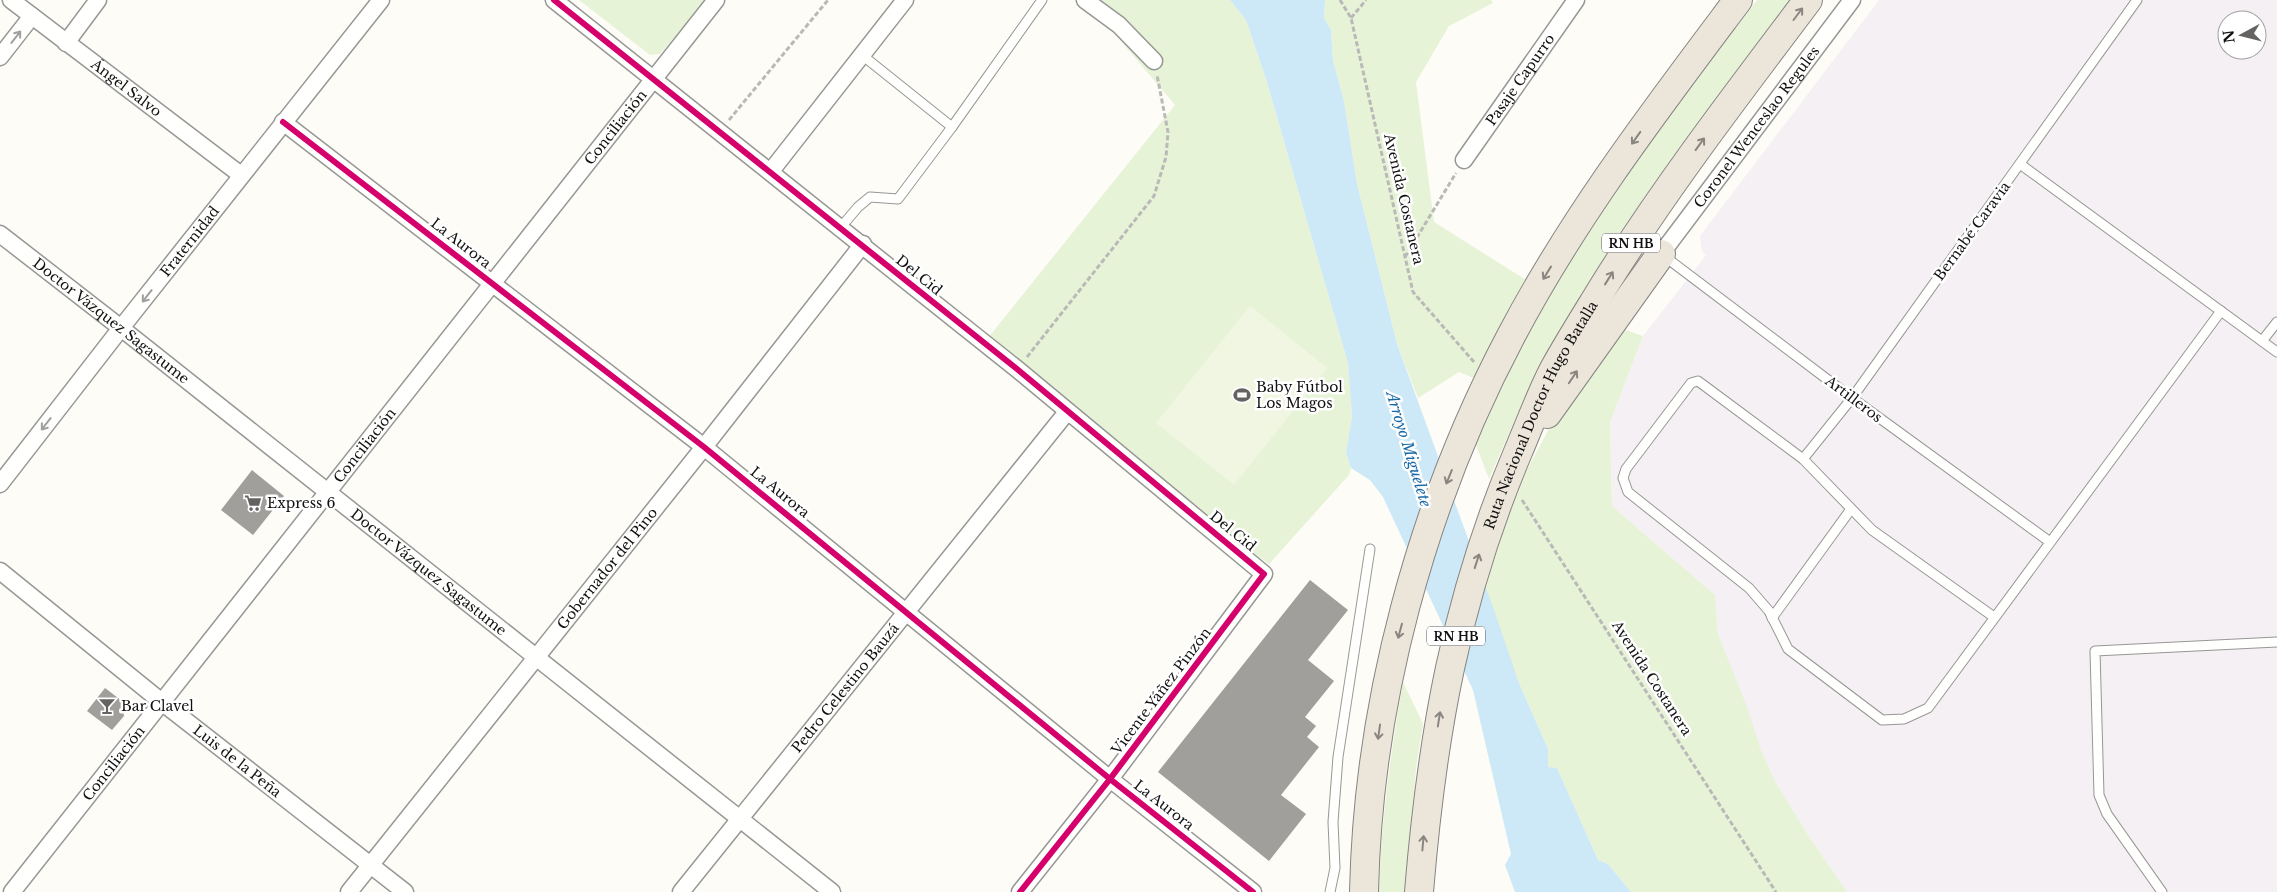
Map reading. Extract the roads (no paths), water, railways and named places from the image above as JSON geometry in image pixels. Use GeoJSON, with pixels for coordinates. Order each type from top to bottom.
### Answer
{"type":"FeatureCollection","features":[{"type":"Feature","properties":{"kind":"highway"},"geometry":{"type":"LineString","coordinates":[[1652,115],[1668,75],[1688,39],[1715,0]]}},
{"type":"Feature","properties":{"kind":"highway"},"geometry":{"type":"LineString","coordinates":[[1364,892],[1368,826],[1388,684],[1414,580],[1436,510],[1466,431],[1511,335],[1556,259],[1652,115],[1738,0]]}},
{"type":"Feature","properties":{"kind":"highway","name":"Ruta Nacional Doctor Hugo Batalla"},"geometry":{"type":"LineString","coordinates":[[1419,892],[1432,767],[1446,680],[1461,616],[1494,509],[1548,381],[1566,346],[1662,196],[1710,129],[1808,0]]}},
{"type":"Feature","properties":{"kind":"highway"},"geometry":{"type":"LineString","coordinates":[[1522,443],[1550,410],[1661,254]]}},
{"type":"Feature","properties":{"kind":"street","name":"Ángel Salvo"},"geometry":{"type":"LineString","coordinates":[[11,0],[241,176]]}},
{"type":"Feature","properties":{"kind":"street"},"geometry":{"type":"LineString","coordinates":[[66,43],[98,0]]}},
{"type":"Feature","properties":{"kind":"street","name":"Fraternidad"},"geometry":{"type":"LineString","coordinates":[[0,484],[381,0]]}},
{"type":"Feature","properties":{"kind":"street","name":"Del Cid"},"geometry":{"type":"LineString","coordinates":[[554,0],[653,80],[720,130],[1017,369],[1264,574]]}},
{"type":"Feature","properties":{"kind":"street","name":"Conciliación"},"geometry":{"type":"LineString","coordinates":[[12,892],[716,0]]}},
{"type":"Feature","properties":{"kind":"street"},"geometry":{"type":"LineString","coordinates":[[771,171],[905,0]]}},
{"type":"Feature","properties":{"kind":"street"},"geometry":{"type":"LineString","coordinates":[[1086,0],[1119,25],[1154,60]]}},
{"type":"Feature","properties":{"kind":"street","name":"Pasaje Capurro"},"geometry":{"type":"LineString","coordinates":[[1464,160],[1576,0]]}},
{"type":"Feature","properties":{"kind":"street","name":"Coronel Wenceslao Regules"},"geometry":{"type":"LineString","coordinates":[[1661,254],[1852,0]]}},
{"type":"Feature","properties":{"kind":"street"},"geometry":{"type":"LineString","coordinates":[[0,57],[32,16]]}},
{"type":"Feature","properties":{"kind":"street","name":"La Aurora"},"geometry":{"type":"LineString","coordinates":[[284,122],[704,447],[906,610],[1110,779],[1253,892]]}},
{"type":"Feature","properties":{"kind":"street","name":"Doctor Vázquez Sagastume"},"geometry":{"type":"LineString","coordinates":[[0,234],[832,892]]}},
{"type":"Feature","properties":{"kind":"street","name":"Gobernador del Pino"},"geometry":{"type":"LineString","coordinates":[[349,892],[704,447],[862,244]]}},
{"type":"Feature","properties":{"kind":"street","name":"Pedro Celestino Bauzá"},"geometry":{"type":"LineString","coordinates":[[681,892],[1067,412]]}},
{"type":"Feature","properties":{"kind":"street","name":"Luis de la Peña"},"geometry":{"type":"LineString","coordinates":[[0,571],[163,703],[405,892]]}},
{"type":"Feature","properties":{"kind":"street","name":"Vicente Yáñez Pinzón"},"geometry":{"type":"LineString","coordinates":[[1020,892],[1110,779],[1264,574]]}},
{"type":"Feature","properties":{"kind":"lane"},"geometry":{"type":"LineString","coordinates":[[841,227],[858,206],[870,197],[898,199],[1042,0]]}},
{"type":"Feature","properties":{"kind":"lane","name":"Bernabé Caravia"},"geometry":{"type":"LineString","coordinates":[[1803,460],[1852,398],[2136,0]]}},
{"type":"Feature","properties":{"kind":"lane"},"geometry":{"type":"LineString","coordinates":[[862,55],[952,126]]}},
{"type":"Feature","properties":{"kind":"lane"},"geometry":{"type":"LineString","coordinates":[[2020,164],[2277,352]]}},
{"type":"Feature","properties":{"kind":"lane","name":"Artilleros"},"geometry":{"type":"LineString","coordinates":[[1661,254],[1852,398],[2050,542]]}},
{"type":"Feature","properties":{"kind":"lane"},"geometry":{"type":"LineString","coordinates":[[1994,617],[1872,530],[1803,460],[1698,381],[1691,383],[1626,469],[1623,478],[1628,492],[1749,588],[1769,611],[1788,649],[1882,720],[1904,719],[1928,708],[2221,311]]}},
{"type":"Feature","properties":{"kind":"lane"},"geometry":{"type":"LineString","coordinates":[[2262,341],[2277,322]]}},
{"type":"Feature","properties":{"kind":"lane"},"geometry":{"type":"LineString","coordinates":[[1772,618],[1851,509]]}},
{"type":"Feature","properties":{"kind":"lane"},"geometry":{"type":"LineString","coordinates":[[1330,892],[1335,868],[1333,822],[1338,757],[1370,549]]}},
{"type":"Feature","properties":{"kind":"lane"},"geometry":{"type":"LineString","coordinates":[[2162,892],[2106,814],[2099,795],[2095,651],[2277,642]]}},
{"type":"Feature","properties":{"kind":"water","name":"Arroyo Miguelete"},"geometry":{"type":"Polygon","coordinates":[[[1230,0],[1325,0],[1324,18],[1331,30],[1333,61],[1344,101],[1357,184],[1397,344],[1519,683],[1548,749],[1548,767],[1557,768],[1598,860],[1608,864],[1631,892],[1515,892],[1505,865],[1511,854],[1473,690],[1383,497],[1370,480],[1351,468],[1346,453],[1352,416],[1348,363],[1266,79],[1246,20],[1230,0]]]}},
{"type":"Feature","properties":{"kind":"place","name":"Baby Fútbol Los Magos"},"geometry":{"type":"Point","coordinates":[1242,395]}},
{"type":"Feature","properties":{"kind":"place","name":"Express 6"},"geometry":{"type":"Point","coordinates":[253,503]}},
{"type":"Feature","properties":{"kind":"place","name":"Bar Clavel"},"geometry":{"type":"Point","coordinates":[107,706]}}]}
